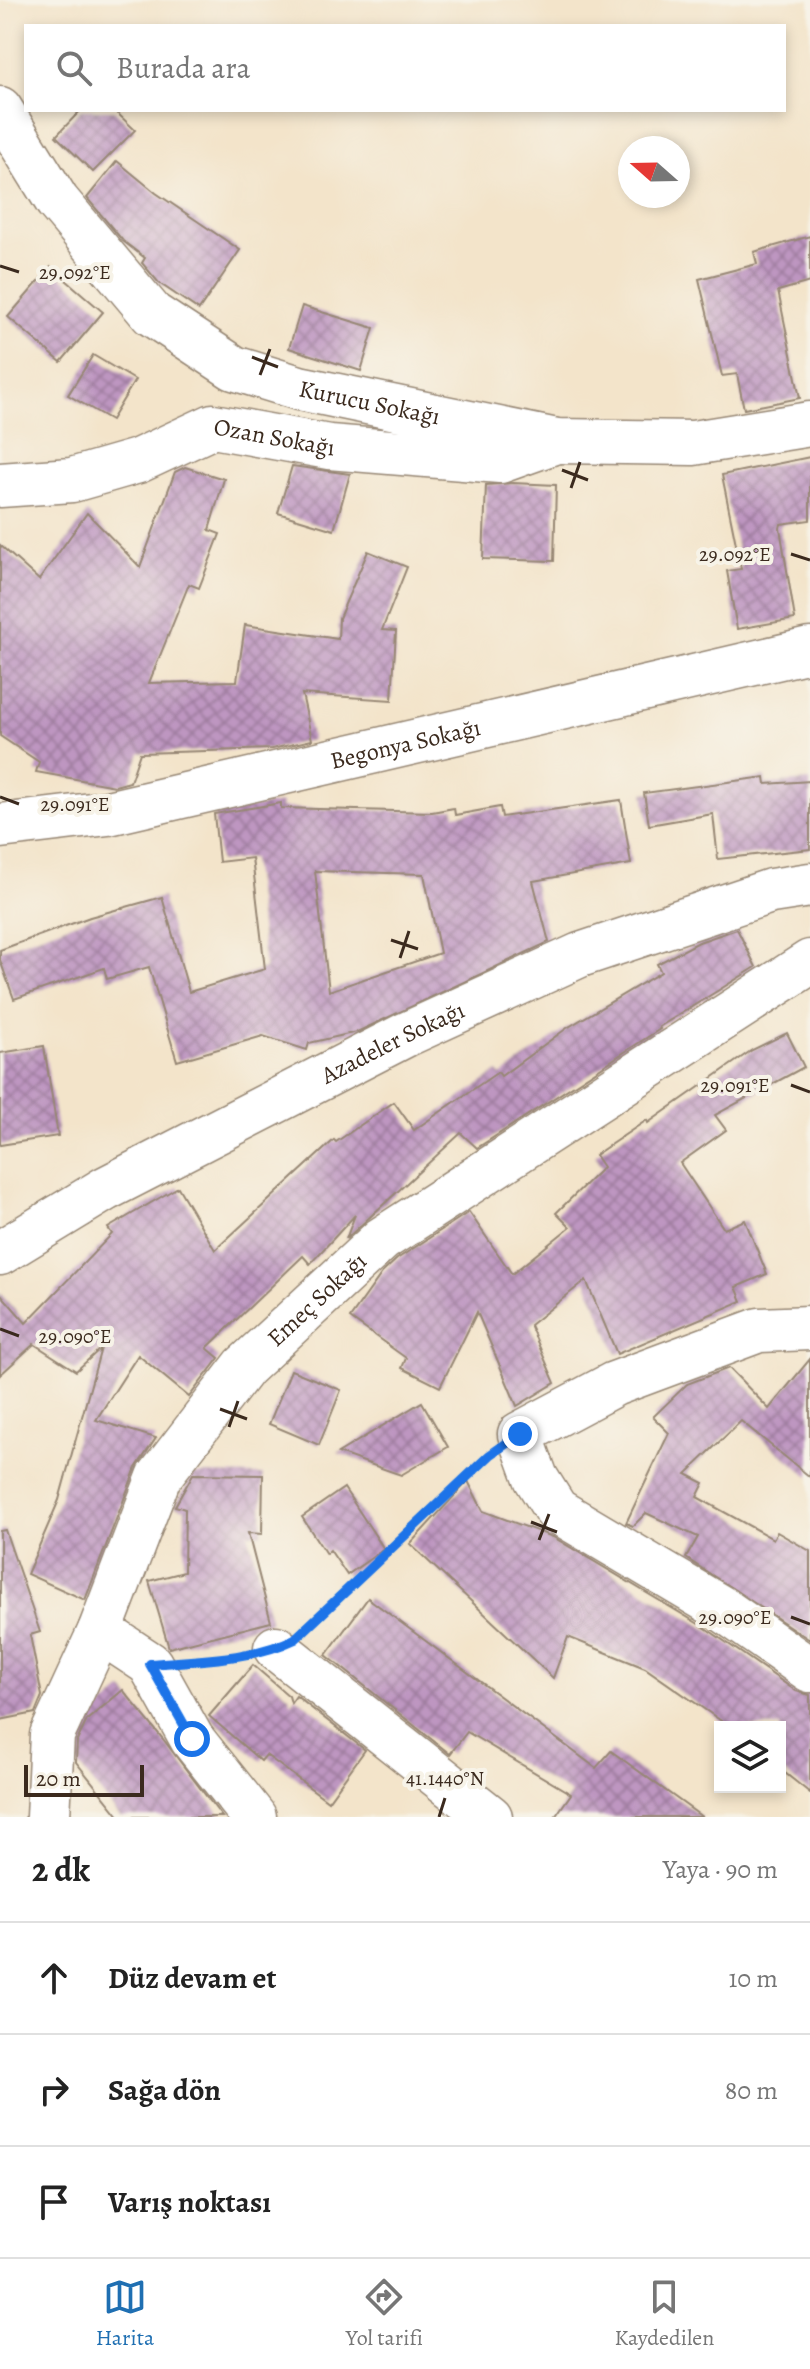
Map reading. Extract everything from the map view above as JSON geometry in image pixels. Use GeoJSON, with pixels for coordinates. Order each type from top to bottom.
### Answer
{"type":"FeatureCollection","features":[{"type":"Feature","properties":{"kind":"street","name":"Kurucu Sokağı"},"geometry":{"type":"LineString","coordinates":[[0,109],[57,201],[152,314],[234,368],[299,388],[557,441],[693,443],[810,424]]}},
{"type":"Feature","properties":{"kind":"street","name":"Ozan Sokağı"},"geometry":{"type":"LineString","coordinates":[[0,485],[72,480],[138,461],[213,426],[329,447],[500,461],[557,441]]}},
{"type":"Feature","properties":{"kind":"street","name":"Begonya Sokağı"},"geometry":{"type":"LineString","coordinates":[[0,826],[108,813],[810,650]]}},
{"type":"Feature","properties":{"kind":"street","name":"Azadeler Sokağı"},"geometry":{"type":"LineString","coordinates":[[0,1253],[118,1182],[405,1035],[566,961],[771,891],[810,885]]}},
{"type":"Feature","properties":{"kind":"street","name":"Emeç Sokağı"},"geometry":{"type":"LineString","coordinates":[[48,1817],[52,1735],[100,1631],[159,1477],[244,1367],[382,1239],[810,962]]}},
{"type":"Feature","properties":{"kind":"street"},"geometry":{"type":"LineString","coordinates":[[810,1328],[759,1330],[614,1384],[520,1434],[536,1478],[556,1510],[721,1608],[810,1670]]}},
{"type":"Feature","properties":{"kind":"street"},"geometry":{"type":"LineString","coordinates":[[100,1631],[150,1664],[192,1739],[254,1817]]}},
{"type":"Feature","properties":{"kind":"street"},"geometry":{"type":"LineString","coordinates":[[276,1648],[490,1817]]}},
{"type":"Feature","properties":{"kind":"path"},"geometry":{"type":"LineString","coordinates":[[150,1664],[223,1658],[276,1648],[295,1639],[490,1455],[520,1434]]}},
{"type":"Feature","properties":{"kind":"building"},"geometry":{"type":"Polygon","coordinates":[[[79,112],[116,112],[135,130],[93,172],[56,136],[79,112]]]}},
{"type":"Feature","properties":{"kind":"building"},"geometry":{"type":"Polygon","coordinates":[[[117,161],[156,193],[240,250],[199,310],[159,283],[142,263],[145,258],[123,241],[87,198],[117,161]]]}},
{"type":"Feature","properties":{"kind":"building"},"geometry":{"type":"Polygon","coordinates":[[[810,236],[810,282],[778,291],[800,398],[744,409],[737,374],[722,376],[699,279],[757,264],[754,252],[810,236]]]}},
{"type":"Feature","properties":{"kind":"building"},"geometry":{"type":"Polygon","coordinates":[[[51,267],[103,312],[61,362],[8,317],[51,267]]]}},
{"type":"Feature","properties":{"kind":"building"},"geometry":{"type":"Polygon","coordinates":[[[302,306],[374,328],[361,371],[289,348],[302,306]]]}},
{"type":"Feature","properties":{"kind":"building"},"geometry":{"type":"Polygon","coordinates":[[[93,355],[135,380],[111,420],[68,395],[93,355]]]}},
{"type":"Feature","properties":{"kind":"building"},"geometry":{"type":"Polygon","coordinates":[[[810,457],[810,520],[781,524],[780,528],[795,619],[737,629],[727,571],[741,569],[722,475],[810,457]]]}},
{"type":"Feature","properties":{"kind":"building"},"geometry":{"type":"Polygon","coordinates":[[[292,466],[350,474],[334,530],[278,513],[292,466]]]}},
{"type":"Feature","properties":{"kind":"building"},"geometry":{"type":"Polygon","coordinates":[[[185,467],[224,479],[209,530],[220,534],[199,588],[189,584],[149,683],[237,681],[245,625],[338,639],[339,618],[368,551],[407,567],[382,630],[396,631],[392,700],[302,694],[312,740],[272,749],[140,753],[130,782],[115,786],[36,772],[39,762],[0,736],[0,545],[39,580],[87,513],[140,567],[175,472],[185,467]]]}},
{"type":"Feature","properties":{"kind":"building"},"geometry":{"type":"Polygon","coordinates":[[[486,485],[556,485],[554,561],[483,559],[486,485]]]}},
{"type":"Feature","properties":{"kind":"building"},"geometry":{"type":"Polygon","coordinates":[[[765,777],[766,784],[810,781],[810,849],[718,859],[713,814],[649,825],[644,793],[765,777]]]}},
{"type":"Feature","properties":{"kind":"building"},"geometry":{"type":"Polygon","coordinates":[[[621,800],[631,864],[533,881],[549,942],[357,1032],[309,1043],[307,1050],[263,1036],[177,1061],[149,967],[107,979],[104,968],[14,999],[0,960],[0,950],[90,917],[162,897],[189,992],[265,969],[252,858],[219,862],[214,814],[281,803],[281,808],[432,812],[454,808],[455,815],[500,807],[502,817],[621,800]],[[315,871],[329,991],[440,953],[424,874],[315,871]]]}},
{"type":"Feature","properties":{"kind":"building"},"geometry":{"type":"Polygon","coordinates":[[[737,929],[756,967],[659,1027],[477,1148],[461,1133],[346,1239],[355,1215],[310,1264],[303,1256],[207,1348],[219,1358],[189,1397],[138,1355],[96,1420],[156,1438],[136,1468],[85,1600],[27,1574],[59,1500],[101,1348],[76,1371],[34,1344],[0,1375],[0,1293],[26,1323],[112,1234],[108,1228],[178,1187],[215,1250],[334,1140],[336,1142],[394,1102],[414,1130],[498,1072],[501,1076],[567,1028],[661,972],[657,964],[699,942],[737,929]]]}},
{"type":"Feature","properties":{"kind":"building"},"geometry":{"type":"Polygon","coordinates":[[[787,1033],[804,1067],[715,1115],[726,1130],[680,1163],[724,1229],[745,1220],[767,1274],[736,1287],[742,1301],[617,1354],[586,1280],[530,1325],[555,1383],[517,1406],[477,1312],[440,1387],[402,1368],[406,1358],[350,1318],[382,1273],[397,1259],[469,1212],[512,1274],[570,1227],[556,1213],[603,1167],[595,1155],[647,1120],[648,1123],[752,1050],[787,1033]]]}},
{"type":"Feature","properties":{"kind":"building"},"geometry":{"type":"Polygon","coordinates":[[[44,1046],[58,1136],[0,1145],[0,1053],[44,1046]]]}},
{"type":"Feature","properties":{"kind":"building"},"geometry":{"type":"Polygon","coordinates":[[[810,1359],[810,1477],[741,1421],[686,1474],[704,1483],[697,1497],[773,1539],[777,1532],[810,1551],[810,1640],[686,1558],[698,1537],[646,1513],[633,1526],[626,1523],[669,1433],[653,1417],[687,1384],[729,1368],[769,1409],[810,1359]]]}},
{"type":"Feature","properties":{"kind":"building"},"geometry":{"type":"Polygon","coordinates":[[[291,1370],[341,1390],[319,1445],[269,1424],[291,1370]]]}},
{"type":"Feature","properties":{"kind":"building"},"geometry":{"type":"Polygon","coordinates":[[[422,1402],[448,1447],[401,1475],[338,1453],[422,1402]]]}},
{"type":"Feature","properties":{"kind":"building"},"geometry":{"type":"Polygon","coordinates":[[[193,1474],[263,1475],[262,1534],[248,1533],[271,1622],[169,1648],[149,1581],[184,1572],[185,1509],[175,1506],[193,1474]]]}},
{"type":"Feature","properties":{"kind":"building"},"geometry":{"type":"Polygon","coordinates":[[[468,1481],[483,1511],[553,1537],[707,1629],[796,1691],[810,1695],[810,1793],[786,1774],[786,1721],[721,1721],[645,1668],[568,1637],[553,1678],[410,1544],[468,1481]]]}},
{"type":"Feature","properties":{"kind":"building"},"geometry":{"type":"Polygon","coordinates":[[[344,1488],[384,1549],[347,1575],[330,1550],[326,1554],[302,1517],[344,1488]]]}},
{"type":"Feature","properties":{"kind":"building"},"geometry":{"type":"Polygon","coordinates":[[[5,1530],[40,1632],[30,1635],[42,1696],[35,1713],[0,1720],[0,1531],[5,1530]]]}},
{"type":"Feature","properties":{"kind":"building"},"geometry":{"type":"Polygon","coordinates":[[[368,1598],[596,1768],[611,1751],[702,1817],[555,1817],[571,1794],[467,1732],[450,1754],[326,1655],[368,1598]]]}},
{"type":"Feature","properties":{"kind":"building"},"geometry":{"type":"Polygon","coordinates":[[[253,1665],[289,1696],[291,1703],[296,1696],[365,1750],[328,1801],[266,1755],[261,1761],[209,1716],[253,1665]]]}},
{"type":"Feature","properties":{"kind":"building"},"geometry":{"type":"Polygon","coordinates":[[[123,1690],[222,1817],[120,1817],[76,1762],[77,1741],[87,1720],[123,1690]]]}},
{"type":"Feature","properties":{"kind":"route"},"geometry":{"type":"LineString","coordinates":[[192,1739],[150,1664],[223,1658],[276,1648],[295,1639],[490,1455],[520,1434]]}}]}
